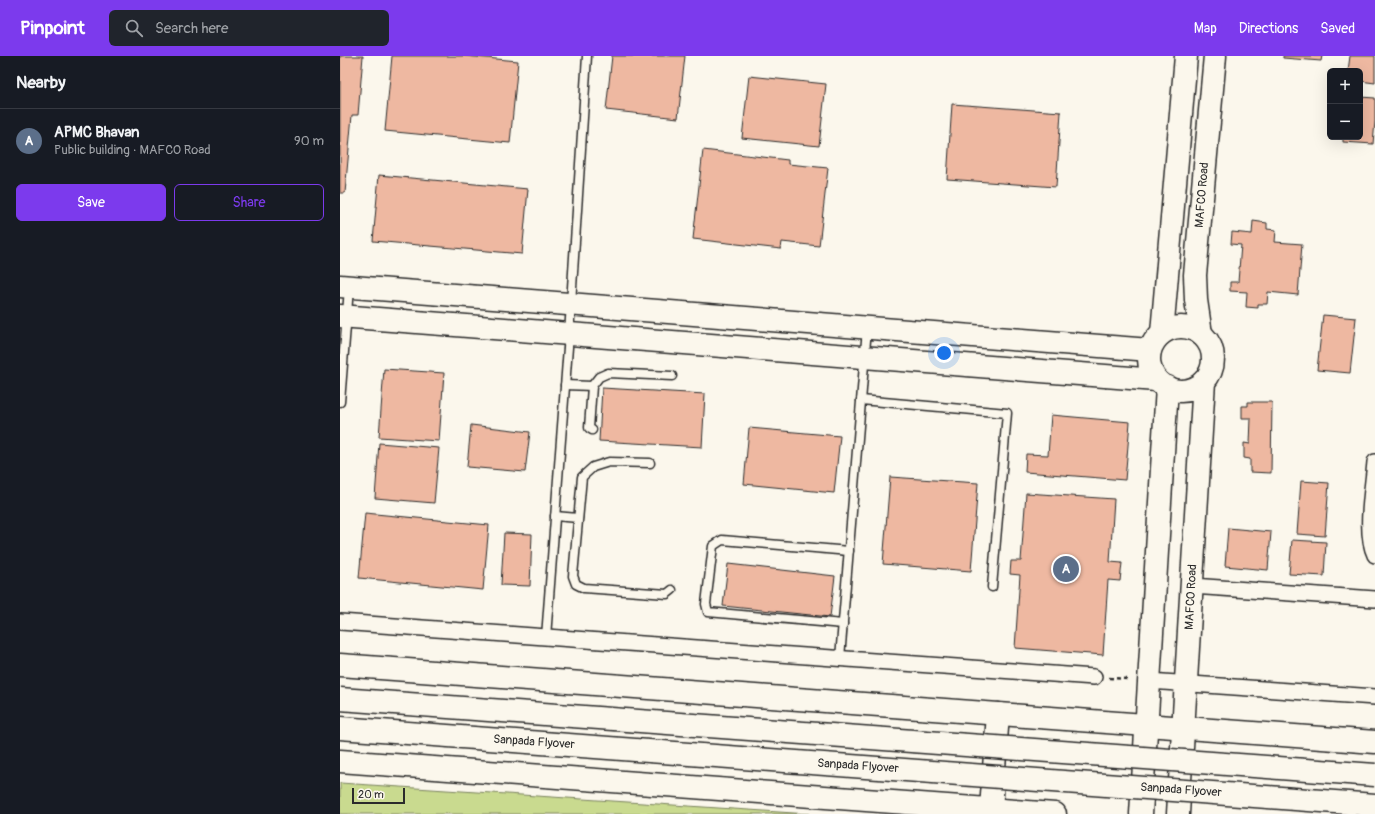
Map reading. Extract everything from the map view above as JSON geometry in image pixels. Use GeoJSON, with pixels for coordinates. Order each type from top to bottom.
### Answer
{"type":"FeatureCollection","features":[{"type":"Feature","properties":{"kind":"main road"},"geometry":{"type":"LineString","coordinates":[[344,287],[867,328],[1156,341],[1171,328],[1182,327],[1192,329],[1201,334],[1208,342],[1212,352],[1213,362],[1210,372],[1204,381],[1196,387],[1186,390],[1176,390],[1162,383],[1151,371],[1149,360],[1156,341],[1186,56]]}},
{"type":"Feature","properties":{"kind":"main road","name":"MAFCO Road"},"geometry":{"type":"LineString","coordinates":[[1201,334],[1196,300],[1195,275],[1215,56]]}},
{"type":"Feature","properties":{"kind":"main road"},"geometry":{"type":"LineString","coordinates":[[343,317],[864,357],[1162,383]]}},
{"type":"Feature","properties":{"kind":"main road","name":"MAFCO Road"},"geometry":{"type":"LineString","coordinates":[[1178,814],[1204,381]]}},
{"type":"Feature","properties":{"kind":"main road"},"geometry":{"type":"LineString","coordinates":[[1141,814],[1147,725],[1162,383]]}},
{"type":"Feature","properties":{"kind":"main road"},"geometry":{"type":"LineString","coordinates":[[340,666],[1375,742]]}},
{"type":"Feature","properties":{"kind":"main road"},"geometry":{"type":"LineString","coordinates":[[340,699],[1375,775]]}},
{"type":"Feature","properties":{"kind":"main road"},"geometry":{"type":"LineString","coordinates":[[991,809],[998,714]]}},
{"type":"Feature","properties":{"kind":"main road","name":"Sanpada Flyover"},"geometry":{"type":"LineString","coordinates":[[340,728],[1375,804]]}},
{"type":"Feature","properties":{"kind":"main road"},"geometry":{"type":"LineString","coordinates":[[340,761],[1055,814]]}},
{"type":"Feature","properties":{"kind":"street"},"geometry":{"type":"LineString","coordinates":[[1375,462],[1370,526],[1371,544],[1375,555]]}},
{"type":"Feature","properties":{"kind":"street"},"geometry":{"type":"LineString","coordinates":[[1192,586],[1375,599]]}},
{"type":"Feature","properties":{"kind":"street"},"geometry":{"type":"LineString","coordinates":[[340,622],[1094,676]]}},
{"type":"Feature","properties":{"kind":"street"},"geometry":{"type":"LineString","coordinates":[[1149,681],[1375,697]]}},
{"type":"Feature","properties":{"kind":"lane"},"geometry":{"type":"LineString","coordinates":[[546,637],[588,56]]}},
{"type":"Feature","properties":{"kind":"lane"},"geometry":{"type":"LineString","coordinates":[[340,402],[344,287]]}},
{"type":"Feature","properties":{"kind":"lane"},"geometry":{"type":"LineString","coordinates":[[840,658],[867,328]]}},
{"type":"Feature","properties":{"kind":"lane"},"geometry":{"type":"LineString","coordinates":[[592,430],[589,428],[592,386],[599,377],[608,373],[672,376]]}},
{"type":"Feature","properties":{"kind":"lane"},"geometry":{"type":"LineString","coordinates":[[565,385],[592,386]]}},
{"type":"Feature","properties":{"kind":"lane"},"geometry":{"type":"LineString","coordinates":[[861,400],[1007,413],[992,587]]}},
{"type":"Feature","properties":{"kind":"lane"},"geometry":{"type":"LineString","coordinates":[[650,463],[609,462],[593,467],[582,477],[573,576],[576,584],[584,588],[667,594],[672,590]]}},
{"type":"Feature","properties":{"kind":"lane"},"geometry":{"type":"LineString","coordinates":[[555,516],[578,518]]}},
{"type":"Feature","properties":{"kind":"lane"},"geometry":{"type":"LineString","coordinates":[[843,624],[708,612],[706,604],[713,546],[722,540],[849,550]]}},
{"type":"Feature","properties":{"kind":"path"},"geometry":{"type":"LineString","coordinates":[[1094,676],[1149,681]]}},
{"type":"Feature","properties":{"kind":"green space"},"geometry":{"type":"Polygon","coordinates":[[[340,783],[809,814],[340,814],[340,783]]]}},
{"type":"Feature","properties":{"kind":"building"},"geometry":{"type":"Polygon","coordinates":[[[340,56],[363,56],[358,115],[352,115],[345,193],[340,193],[340,56]]]}},
{"type":"Feature","properties":{"kind":"building"},"geometry":{"type":"Polygon","coordinates":[[[392,56],[464,56],[518,61],[510,143],[385,131],[392,56]]]}},
{"type":"Feature","properties":{"kind":"building"},"geometry":{"type":"Polygon","coordinates":[[[612,56],[685,56],[678,118],[606,110],[612,56]]]}},
{"type":"Feature","properties":{"kind":"building"},"geometry":{"type":"Polygon","coordinates":[[[1283,56],[1322,56],[1321,61],[1283,58],[1283,56]]]}},
{"type":"Feature","properties":{"kind":"building"},"geometry":{"type":"Polygon","coordinates":[[[1350,56],[1375,56],[1375,83],[1363,81],[1363,68],[1348,68],[1350,56]]]}},
{"type":"Feature","properties":{"kind":"building"},"geometry":{"type":"Polygon","coordinates":[[[749,76],[826,84],[819,146],[742,138],[749,76]]]}},
{"type":"Feature","properties":{"kind":"building"},"geometry":{"type":"Polygon","coordinates":[[[1363,97],[1375,98],[1373,144],[1343,142],[1343,140],[1363,140],[1363,97]]]}},
{"type":"Feature","properties":{"kind":"building"},"geometry":{"type":"Polygon","coordinates":[[[952,104],[1061,112],[1056,187],[947,179],[952,104]]]}},
{"type":"Feature","properties":{"kind":"building"},"geometry":{"type":"Polygon","coordinates":[[[703,150],[788,160],[788,164],[828,168],[819,246],[782,242],[781,249],[693,239],[703,150]]]}},
{"type":"Feature","properties":{"kind":"building"},"geometry":{"type":"Polygon","coordinates":[[[379,175],[528,189],[522,254],[373,241],[379,175]]]}},
{"type":"Feature","properties":{"kind":"building"},"geometry":{"type":"Polygon","coordinates":[[[1253,221],[1267,223],[1267,229],[1276,230],[1275,242],[1302,244],[1298,295],[1268,292],[1267,304],[1258,304],[1258,308],[1246,307],[1247,292],[1230,291],[1230,282],[1238,282],[1241,245],[1231,244],[1232,232],[1252,234],[1253,221]]]}},
{"type":"Feature","properties":{"kind":"building"},"geometry":{"type":"Polygon","coordinates":[[[1323,315],[1356,318],[1350,373],[1317,370],[1323,315]]]}},
{"type":"Feature","properties":{"kind":"building"},"geometry":{"type":"Polygon","coordinates":[[[384,369],[444,373],[439,441],[379,437],[384,369]]]}},
{"type":"Feature","properties":{"kind":"building"},"geometry":{"type":"Polygon","coordinates":[[[602,388],[705,394],[702,447],[599,441],[602,388]]]}},
{"type":"Feature","properties":{"kind":"building"},"geometry":{"type":"Polygon","coordinates":[[[1248,402],[1272,402],[1271,473],[1250,472],[1250,459],[1244,458],[1244,443],[1250,444],[1251,418],[1242,418],[1242,406],[1248,406],[1248,402]]]}},
{"type":"Feature","properties":{"kind":"building"},"geometry":{"type":"Polygon","coordinates":[[[1051,415],[1130,422],[1125,480],[1025,472],[1026,454],[1048,455],[1051,415]]]}},
{"type":"Feature","properties":{"kind":"building"},"geometry":{"type":"Polygon","coordinates":[[[471,425],[530,432],[525,472],[467,467],[471,425]]]}},
{"type":"Feature","properties":{"kind":"building"},"geometry":{"type":"Polygon","coordinates":[[[749,428],[840,436],[834,493],[744,484],[749,428]]]}},
{"type":"Feature","properties":{"kind":"building"},"geometry":{"type":"Polygon","coordinates":[[[379,443],[439,448],[434,503],[375,498],[379,443]]]}},
{"type":"Feature","properties":{"kind":"building"},"geometry":{"type":"Polygon","coordinates":[[[890,477],[978,483],[971,571],[883,564],[890,477]]]}},
{"type":"Feature","properties":{"kind":"building"},"geometry":{"type":"Polygon","coordinates":[[[1301,481],[1329,483],[1325,536],[1297,534],[1301,481]]]}},
{"type":"Feature","properties":{"kind":"building"},"geometry":{"type":"Polygon","coordinates":[[[1026,493],[1114,499],[1110,562],[1122,563],[1120,581],[1108,580],[1103,655],[1015,648],[1020,575],[1010,574],[1011,561],[1021,561],[1026,493]]]}},
{"type":"Feature","properties":{"kind":"building"},"geometry":{"type":"Polygon","coordinates":[[[365,513],[489,525],[483,590],[359,578],[365,513]]]}},
{"type":"Feature","properties":{"kind":"building"},"geometry":{"type":"Polygon","coordinates":[[[1228,528],[1271,532],[1268,570],[1225,566],[1228,528]]]}},
{"type":"Feature","properties":{"kind":"building"},"geometry":{"type":"Polygon","coordinates":[[[504,533],[532,534],[530,586],[501,585],[504,533]]]}},
{"type":"Feature","properties":{"kind":"building"},"geometry":{"type":"Polygon","coordinates":[[[1292,540],[1326,542],[1324,576],[1289,574],[1292,540]]]}},
{"type":"Feature","properties":{"kind":"building"},"geometry":{"type":"Polygon","coordinates":[[[728,564],[835,576],[830,617],[723,606],[728,564]]]}},
{"type":"Feature","properties":{"kind":"place","name":"APMC Bhavan"},"geometry":{"type":"Point","coordinates":[1066,569]}}]}
